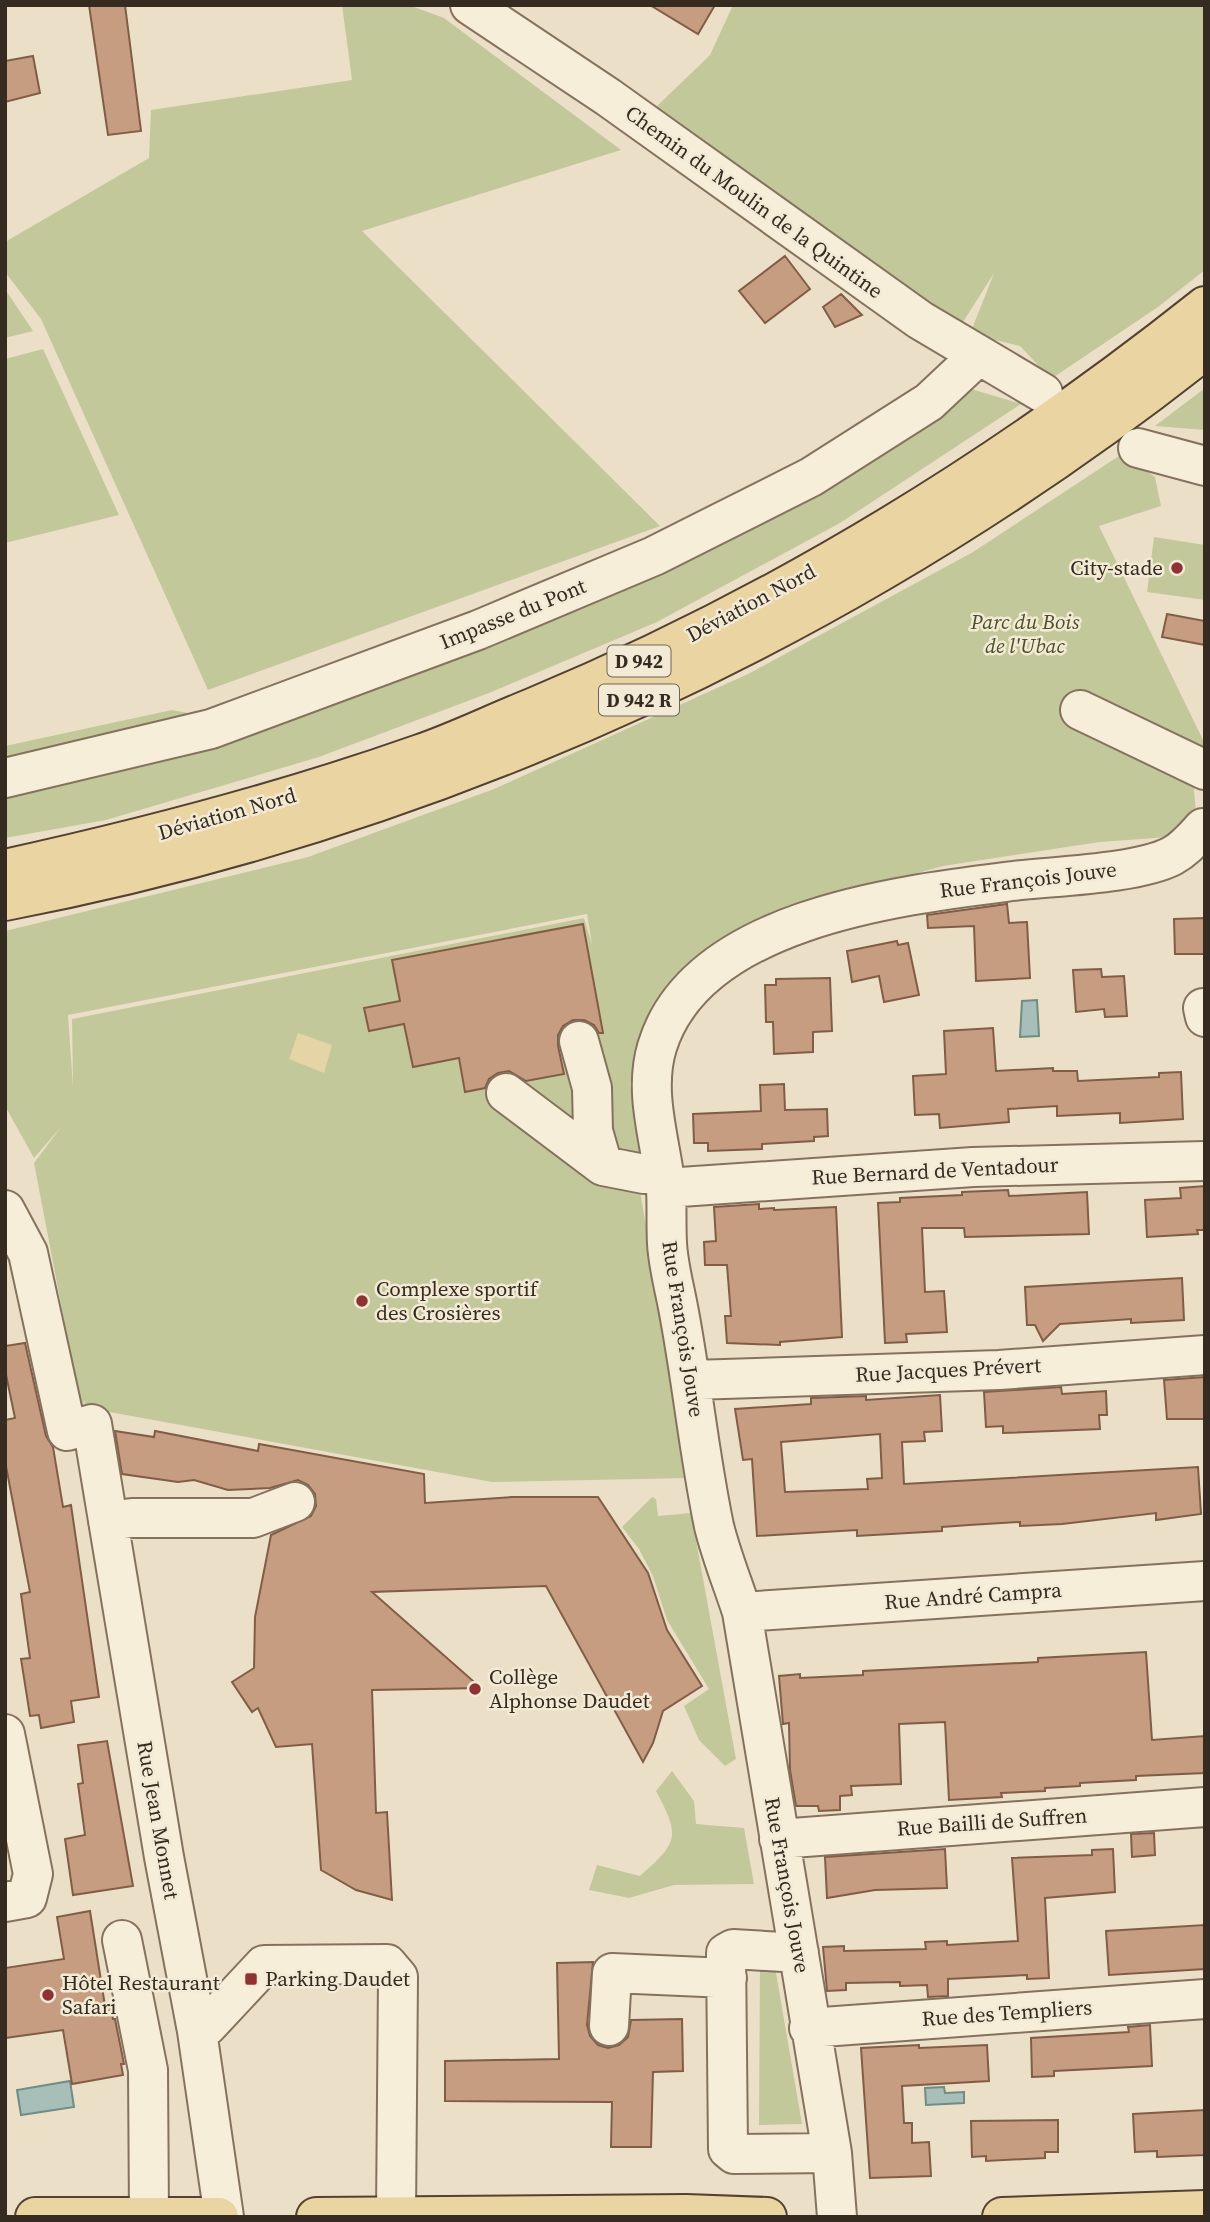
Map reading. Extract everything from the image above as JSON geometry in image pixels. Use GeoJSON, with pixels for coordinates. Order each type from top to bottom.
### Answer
{"type":"FeatureCollection","features":[{"type":"Feature","properties":{"kind":"main road","name":"Déviation Nord"},"geometry":{"type":"LineString","coordinates":[[5,869],[119,844],[256,808],[423,753],[612,674],[790,585],[976,475],[1110,382],[1205,306]]}},
{"type":"Feature","properties":{"kind":"main road","name":"Déviation Nord"},"geometry":{"type":"LineString","coordinates":[[5,901],[93,884],[274,836],[406,794],[522,750],[636,701],[840,596],[984,509],[1140,401],[1205,350]]}},
{"type":"Feature","properties":{"kind":"main road"},"geometry":{"type":"LineString","coordinates":[[1002,2217],[1205,2210]]}},
{"type":"Feature","properties":{"kind":"main road"},"geometry":{"type":"LineString","coordinates":[[316,2217],[686,2214],[767,2217]]}},
{"type":"Feature","properties":{"kind":"main road"},"geometry":{"type":"LineString","coordinates":[[36,2217],[219,2217]]}},
{"type":"Feature","properties":{"kind":"street","name":"Chemin du Moulin de la Quintine"},"geometry":{"type":"LineString","coordinates":[[470,5],[608,97],[920,320],[1043,393]]}},
{"type":"Feature","properties":{"kind":"street","name":"Impasse du Pont"},"geometry":{"type":"LineString","coordinates":[[5,778],[211,730],[478,630],[654,556],[811,477],[929,402],[978,356]]}},
{"type":"Feature","properties":{"kind":"street"},"geometry":{"type":"LineString","coordinates":[[1138,448],[1205,466]]}},
{"type":"Feature","properties":{"kind":"street"},"geometry":{"type":"LineString","coordinates":[[1080,710],[1205,770]]}},
{"type":"Feature","properties":{"kind":"street","name":"Rue François Jouve"},"geometry":{"type":"LineString","coordinates":[[837,2217],[832,2153],[809,2028],[742,1612],[715,1528],[692,1380],[667,1246],[664,1180],[651,1079],[657,1045],[674,1012],[693,988],[718,965],[746,945],[777,930],[834,914],[943,890],[1150,865],[1186,847],[1204,824]]}},
{"type":"Feature","properties":{"kind":"street"},"geometry":{"type":"LineString","coordinates":[[579,1041],[592,1088],[593,1131],[603,1166]]}},
{"type":"Feature","properties":{"kind":"street"},"geometry":{"type":"LineString","coordinates":[[506,1093],[603,1166]]}},
{"type":"Feature","properties":{"kind":"street","name":"Rue Bernard de Ventadour"},"geometry":{"type":"LineString","coordinates":[[603,1166],[664,1180],[973,1167],[1205,1161]]}},
{"type":"Feature","properties":{"kind":"street","name":"Rue Jean Monnet"},"geometry":{"type":"LineString","coordinates":[[5,1210],[29,1253],[68,1431],[92,1424],[164,1857],[197,2031],[224,2217]]}},
{"type":"Feature","properties":{"kind":"street","name":"Rue Jacques Prévert"},"geometry":{"type":"LineString","coordinates":[[692,1380],[999,1370],[1205,1354]]}},
{"type":"Feature","properties":{"kind":"street"},"geometry":{"type":"LineString","coordinates":[[108,1521],[132,1518],[253,1518],[295,1502]]}},
{"type":"Feature","properties":{"kind":"street","name":"Rue André Campra"},"geometry":{"type":"LineString","coordinates":[[742,1612],[1205,1581]]}},
{"type":"Feature","properties":{"kind":"street"},"geometry":{"type":"LineString","coordinates":[[5,1734],[33,1874],[27,1898],[5,1902]]}},
{"type":"Feature","properties":{"kind":"street","name":"Rue Bailli de Suffren"},"geometry":{"type":"LineString","coordinates":[[779,1839],[1205,1807]]}},
{"type":"Feature","properties":{"kind":"street"},"geometry":{"type":"LineString","coordinates":[[122,1940],[148,2070],[149,2216]]}},
{"type":"Feature","properties":{"kind":"street"},"geometry":{"type":"LineString","coordinates":[[799,1953],[733,1949],[726,1953],[728,2149],[734,2154],[832,2153]]}},
{"type":"Feature","properties":{"kind":"street"},"geometry":{"type":"LineString","coordinates":[[197,2031],[207,2026],[264,1965],[387,1964],[398,1977],[396,2216]]}},
{"type":"Feature","properties":{"kind":"street"},"geometry":{"type":"LineString","coordinates":[[609,2026],[612,1973],[727,1978]]}},
{"type":"Feature","properties":{"kind":"street","name":"Rue des Templiers"},"geometry":{"type":"LineString","coordinates":[[809,2028],[1205,1999]]}},
{"type":"Feature","properties":{"kind":"green space"},"geometry":{"type":"Polygon","coordinates":[[[342,5],[409,5],[444,18],[621,150],[362,231],[660,526],[208,690],[41,319],[5,272],[5,242],[149,158],[151,110],[352,80],[342,5]]]}},
{"type":"Feature","properties":{"kind":"green space"},"geometry":{"type":"Polygon","coordinates":[[[733,5],[1205,5],[1205,270],[1158,307],[1051,379],[1020,346],[970,334],[994,273],[958,330],[653,110],[710,55],[733,5]]]}},
{"type":"Feature","properties":{"kind":"green space"},"geometry":{"type":"Polygon","coordinates":[[[5,289],[33,331],[5,338],[5,289]]]}},
{"type":"Feature","properties":{"kind":"green space"},"geometry":{"type":"Polygon","coordinates":[[[43,349],[119,515],[5,543],[5,359],[43,349]]]}},
{"type":"Feature","properties":{"kind":"green space"},"geometry":{"type":"Polygon","coordinates":[[[968,388],[1021,404],[840,523],[657,622],[489,693],[319,757],[106,820],[5,838],[5,778],[13,776],[5,746],[172,710],[231,721],[277,714],[968,388]]]}},
{"type":"Feature","properties":{"kind":"green space"},"geometry":{"type":"Polygon","coordinates":[[[1205,388],[1205,430],[1155,426],[1205,388]]]}},
{"type":"Feature","properties":{"kind":"green space","name":"Parc du Bois de l'Ubac"},"geometry":{"type":"Polygon","coordinates":[[[1122,454],[1155,477],[1161,506],[1099,526],[1205,744],[1192,769],[1196,812],[1169,837],[1100,842],[943,866],[774,913],[676,978],[648,1023],[636,1080],[630,1083],[642,1163],[640,1191],[689,1478],[492,1482],[104,1411],[87,1411],[84,1400],[82,1414],[34,1163],[61,1127],[34,1158],[5,1106],[5,931],[308,857],[494,789],[748,674],[973,552],[1122,454]],[[587,914],[68,1015],[73,1087],[72,1019],[584,918],[592,945],[587,914]]]}},
{"type":"Feature","properties":{"kind":"green space","name":"City-stade"},"geometry":{"type":"Polygon","coordinates":[[[1154,537],[1205,545],[1205,600],[1147,592],[1154,537]]]}},
{"type":"Feature","properties":{"kind":"green space"},"geometry":{"type":"Polygon","coordinates":[[[652,1497],[656,1499],[658,1516],[691,1513],[736,1759],[725,1766],[699,1740],[684,1706],[709,1689],[667,1620],[653,1576],[639,1549],[622,1527],[652,1497]]]}},
{"type":"Feature","properties":{"kind":"green space"},"geometry":{"type":"Polygon","coordinates":[[[672,1771],[694,1801],[696,1824],[744,1828],[754,1884],[674,1885],[629,1898],[589,1890],[597,1865],[640,1876],[669,1846],[672,1829],[656,1791],[672,1771]]]}},
{"type":"Feature","properties":{"kind":"green space"},"geometry":{"type":"Polygon","coordinates":[[[760,1960],[774,1961],[802,2124],[759,2125],[760,1960]]]}},
{"type":"Feature","properties":{"kind":"sand"},"geometry":{"type":"Polygon","coordinates":[[[298,1033],[332,1045],[324,1073],[289,1059],[298,1033]]]}},
{"type":"Feature","properties":{"kind":"water"},"geometry":{"type":"Polygon","coordinates":[[[1037,1000],[1039,1036],[1020,1037],[1022,1001],[1037,1000]]]}},
{"type":"Feature","properties":{"kind":"water"},"geometry":{"type":"Polygon","coordinates":[[[70,2081],[74,2107],[21,2115],[17,2090],[70,2081]]]}},
{"type":"Feature","properties":{"kind":"water"},"geometry":{"type":"Polygon","coordinates":[[[944,2087],[945,2093],[964,2092],[964,2103],[926,2105],[925,2088],[944,2087]]]}},
{"type":"Feature","properties":{"kind":"building"},"geometry":{"type":"Polygon","coordinates":[[[89,5],[125,5],[141,131],[108,135],[89,5]]]}},
{"type":"Feature","properties":{"kind":"building"},"geometry":{"type":"Polygon","coordinates":[[[650,5],[715,5],[698,34],[650,5]]]}},
{"type":"Feature","properties":{"kind":"building"},"geometry":{"type":"Polygon","coordinates":[[[33,56],[40,93],[5,102],[5,61],[33,56]]]}},
{"type":"Feature","properties":{"kind":"building"},"geometry":{"type":"Polygon","coordinates":[[[785,256],[810,289],[765,323],[739,291],[785,256]]]}},
{"type":"Feature","properties":{"kind":"building"},"geometry":{"type":"Polygon","coordinates":[[[841,294],[862,315],[835,327],[823,307],[841,294]]]}},
{"type":"Feature","properties":{"kind":"building"},"geometry":{"type":"Polygon","coordinates":[[[1167,614],[1205,621],[1205,645],[1162,637],[1167,614]]]}},
{"type":"Feature","properties":{"kind":"building"},"geometry":{"type":"Polygon","coordinates":[[[1007,904],[1009,923],[1027,922],[1030,978],[976,981],[974,926],[928,928],[927,915],[1007,904]]]}},
{"type":"Feature","properties":{"kind":"building"},"geometry":{"type":"Polygon","coordinates":[[[1205,918],[1205,954],[1175,954],[1174,919],[1205,918]]]}},
{"type":"Feature","properties":{"kind":"building"},"geometry":{"type":"Polygon","coordinates":[[[583,924],[603,1033],[599,1033],[594,1025],[584,1020],[573,1020],[563,1026],[558,1035],[558,1046],[564,1074],[526,1081],[509,1071],[498,1073],[489,1079],[485,1088],[465,1092],[459,1058],[413,1067],[404,1024],[369,1031],[364,1008],[400,1001],[392,960],[583,924]]]}},
{"type":"Feature","properties":{"kind":"building"},"geometry":{"type":"Polygon","coordinates":[[[897,941],[898,945],[908,943],[919,995],[884,1002],[879,976],[852,982],[847,951],[897,941]]]}},
{"type":"Feature","properties":{"kind":"building"},"geometry":{"type":"Polygon","coordinates":[[[1101,969],[1102,977],[1124,976],[1127,1016],[1105,1017],[1104,1009],[1076,1012],[1073,970],[1101,969]]]}},
{"type":"Feature","properties":{"kind":"building"},"geometry":{"type":"Polygon","coordinates":[[[830,978],[832,1031],[813,1032],[813,1052],[774,1054],[773,1022],[766,1022],[765,985],[776,985],[776,979],[830,978]]]}},
{"type":"Feature","properties":{"kind":"building"},"geometry":{"type":"Polygon","coordinates":[[[993,1028],[996,1071],[1053,1068],[1053,1071],[1077,1071],[1078,1081],[1159,1077],[1159,1073],[1181,1072],[1183,1119],[1120,1123],[1120,1113],[1057,1116],[1057,1106],[1008,1109],[1009,1122],[940,1128],[939,1114],[915,1115],[913,1076],[946,1074],[944,1031],[993,1028]]]}},
{"type":"Feature","properties":{"kind":"building"},"geometry":{"type":"Polygon","coordinates":[[[784,1084],[785,1110],[827,1109],[828,1136],[814,1137],[814,1141],[762,1144],[762,1149],[708,1151],[708,1143],[694,1143],[693,1114],[761,1111],[760,1085],[784,1084]]]}},
{"type":"Feature","properties":{"kind":"building"},"geometry":{"type":"Polygon","coordinates":[[[1205,1186],[1205,1230],[1197,1230],[1198,1234],[1147,1237],[1145,1200],[1181,1198],[1180,1188],[1205,1186]]]}},
{"type":"Feature","properties":{"kind":"building"},"geometry":{"type":"Polygon","coordinates":[[[1008,1190],[1009,1196],[1087,1192],[1089,1234],[965,1237],[964,1228],[922,1228],[925,1292],[944,1291],[947,1332],[906,1334],[907,1342],[885,1343],[878,1203],[900,1202],[900,1198],[1008,1190]]]}},
{"type":"Feature","properties":{"kind":"building"},"geometry":{"type":"Polygon","coordinates":[[[759,1204],[759,1209],[774,1210],[836,1207],[842,1337],[780,1342],[780,1345],[727,1343],[725,1316],[731,1316],[727,1265],[705,1265],[704,1242],[716,1241],[714,1207],[759,1204]]]}},
{"type":"Feature","properties":{"kind":"building"},"geometry":{"type":"Polygon","coordinates":[[[1182,1278],[1184,1320],[1131,1323],[1131,1319],[1060,1324],[1043,1341],[1035,1325],[1027,1325],[1025,1287],[1182,1278]]]}},
{"type":"Feature","properties":{"kind":"building"},"geometry":{"type":"Polygon","coordinates":[[[25,1343],[46,1436],[53,1447],[63,1507],[71,1505],[99,1697],[71,1701],[74,1722],[41,1728],[39,1715],[30,1716],[21,1659],[30,1658],[21,1594],[30,1592],[5,1461],[5,1420],[15,1418],[5,1370],[5,1346],[25,1343]]]}},
{"type":"Feature","properties":{"kind":"building"},"geometry":{"type":"Polygon","coordinates":[[[1205,1377],[1205,1419],[1167,1419],[1164,1380],[1205,1377]]]}},
{"type":"Feature","properties":{"kind":"building"},"geometry":{"type":"Polygon","coordinates":[[[1061,1387],[1062,1394],[1106,1391],[1107,1415],[1099,1415],[1100,1429],[1003,1433],[1003,1426],[986,1427],[984,1392],[1061,1387]]]}},
{"type":"Feature","properties":{"kind":"building"},"geometry":{"type":"Polygon","coordinates":[[[940,1395],[942,1431],[924,1432],[925,1441],[902,1442],[904,1484],[1198,1467],[1201,1514],[1156,1520],[1156,1513],[1062,1524],[1020,1526],[1020,1522],[942,1527],[942,1531],[857,1536],[857,1530],[757,1536],[752,1459],[743,1460],[735,1409],[811,1404],[811,1398],[866,1396],[866,1400],[940,1395]],[[880,1434],[781,1442],[785,1492],[868,1489],[867,1479],[882,1478],[880,1434]]]}},
{"type":"Feature","properties":{"kind":"building"},"geometry":{"type":"Polygon","coordinates":[[[115,1431],[154,1437],[155,1431],[258,1451],[259,1444],[424,1474],[425,1503],[512,1497],[598,1497],[648,1573],[667,1630],[702,1686],[663,1711],[653,1743],[643,1762],[546,1586],[372,1592],[481,1688],[372,1690],[376,1813],[387,1812],[392,1900],[356,1890],[321,1870],[312,1744],[276,1747],[258,1708],[252,1712],[232,1682],[254,1668],[255,1617],[271,1535],[311,1516],[316,1506],[315,1494],[308,1485],[298,1480],[270,1488],[228,1490],[194,1480],[178,1482],[122,1474],[115,1431]]]}},
{"type":"Feature","properties":{"kind":"building"},"geometry":{"type":"Polygon","coordinates":[[[1146,1652],[1152,1740],[1205,1736],[1205,1773],[1136,1776],[1136,1780],[1080,1783],[1080,1786],[1045,1788],[1045,1791],[1001,1793],[1002,1797],[949,1800],[945,1722],[899,1724],[901,1784],[851,1786],[852,1795],[840,1796],[840,1810],[819,1811],[818,1806],[796,1806],[790,1770],[789,1723],[783,1724],[779,1676],[800,1674],[800,1678],[863,1675],[863,1671],[1038,1662],[1038,1658],[1146,1652]]]}},
{"type":"Feature","properties":{"kind":"building"},"geometry":{"type":"Polygon","coordinates":[[[107,1741],[133,1886],[73,1895],[65,1839],[85,1835],[78,1784],[83,1783],[78,1745],[107,1741]]]}},
{"type":"Feature","properties":{"kind":"building"},"geometry":{"type":"Polygon","coordinates":[[[1154,1833],[1155,1855],[1132,1857],[1131,1834],[1154,1833]]]}},
{"type":"Feature","properties":{"kind":"building"},"geometry":{"type":"Polygon","coordinates":[[[945,1849],[947,1888],[875,1890],[827,1898],[825,1857],[945,1849]]]}},
{"type":"Feature","properties":{"kind":"building"},"geometry":{"type":"Polygon","coordinates":[[[1113,1849],[1115,1892],[1045,1898],[1049,1978],[1027,1979],[1027,1975],[948,1979],[948,1996],[928,1997],[927,1985],[900,1986],[900,1982],[846,1983],[846,1990],[827,1991],[823,1947],[844,1946],[844,1951],[926,1949],[925,1942],[947,1941],[947,1945],[1018,1941],[1012,1858],[1092,1855],[1092,1850],[1113,1849]]]}},
{"type":"Feature","properties":{"kind":"building","name":"Hôtel Restaurant Safari"},"geometry":{"type":"Polygon","coordinates":[[[90,1911],[105,2006],[110,2005],[115,2019],[124,2064],[121,2064],[123,2075],[72,2084],[63,2030],[5,2038],[5,1968],[64,1959],[57,1917],[90,1911]]]}},
{"type":"Feature","properties":{"kind":"building"},"geometry":{"type":"Polygon","coordinates":[[[1205,1925],[1205,1969],[1109,1975],[1106,1931],[1205,1925]]]}},
{"type":"Feature","properties":{"kind":"building"},"geometry":{"type":"Polygon","coordinates":[[[593,1962],[587,2025],[590,2036],[598,2045],[608,2048],[619,2045],[628,2037],[631,2020],[682,2019],[683,2071],[653,2072],[651,2147],[611,2147],[612,2102],[445,2101],[445,2061],[559,2059],[557,1963],[593,1962]]]}},
{"type":"Feature","properties":{"kind":"building"},"geometry":{"type":"Polygon","coordinates":[[[1150,2025],[1152,2066],[1054,2071],[1054,2076],[1032,2077],[1031,2038],[1129,2032],[1128,2027],[1150,2025]]]}},
{"type":"Feature","properties":{"kind":"building"},"geometry":{"type":"Polygon","coordinates":[[[919,2045],[919,2048],[987,2045],[989,2081],[902,2086],[904,2123],[912,2123],[912,2143],[929,2142],[931,2176],[870,2178],[861,2048],[919,2045]]]}},
{"type":"Feature","properties":{"kind":"building"},"geometry":{"type":"Polygon","coordinates":[[[1205,2110],[1205,2155],[1157,2157],[1157,2151],[1135,2152],[1133,2114],[1205,2110]]]}},
{"type":"Feature","properties":{"kind":"building"},"geometry":{"type":"Polygon","coordinates":[[[1058,2120],[1058,2152],[1045,2152],[1045,2158],[986,2161],[986,2156],[972,2157],[971,2121],[1058,2120]]]}},
{"type":"Feature","properties":{"kind":"place","name":"City-stade"},"geometry":{"type":"Point","coordinates":[1177,568]}},
{"type":"Feature","properties":{"kind":"place","name":"Complexe sportif des Crosières"},"geometry":{"type":"Point","coordinates":[362,1301]}},
{"type":"Feature","properties":{"kind":"place","name":"Collège Alphonse Daudet"},"geometry":{"type":"Point","coordinates":[475,1689]}},
{"type":"Feature","properties":{"kind":"place","name":"Parking Daudet"},"geometry":{"type":"Point","coordinates":[251,1979]}},
{"type":"Feature","properties":{"kind":"place","name":"Hôtel Restaurant Safari"},"geometry":{"type":"Point","coordinates":[48,1995]}}]}
